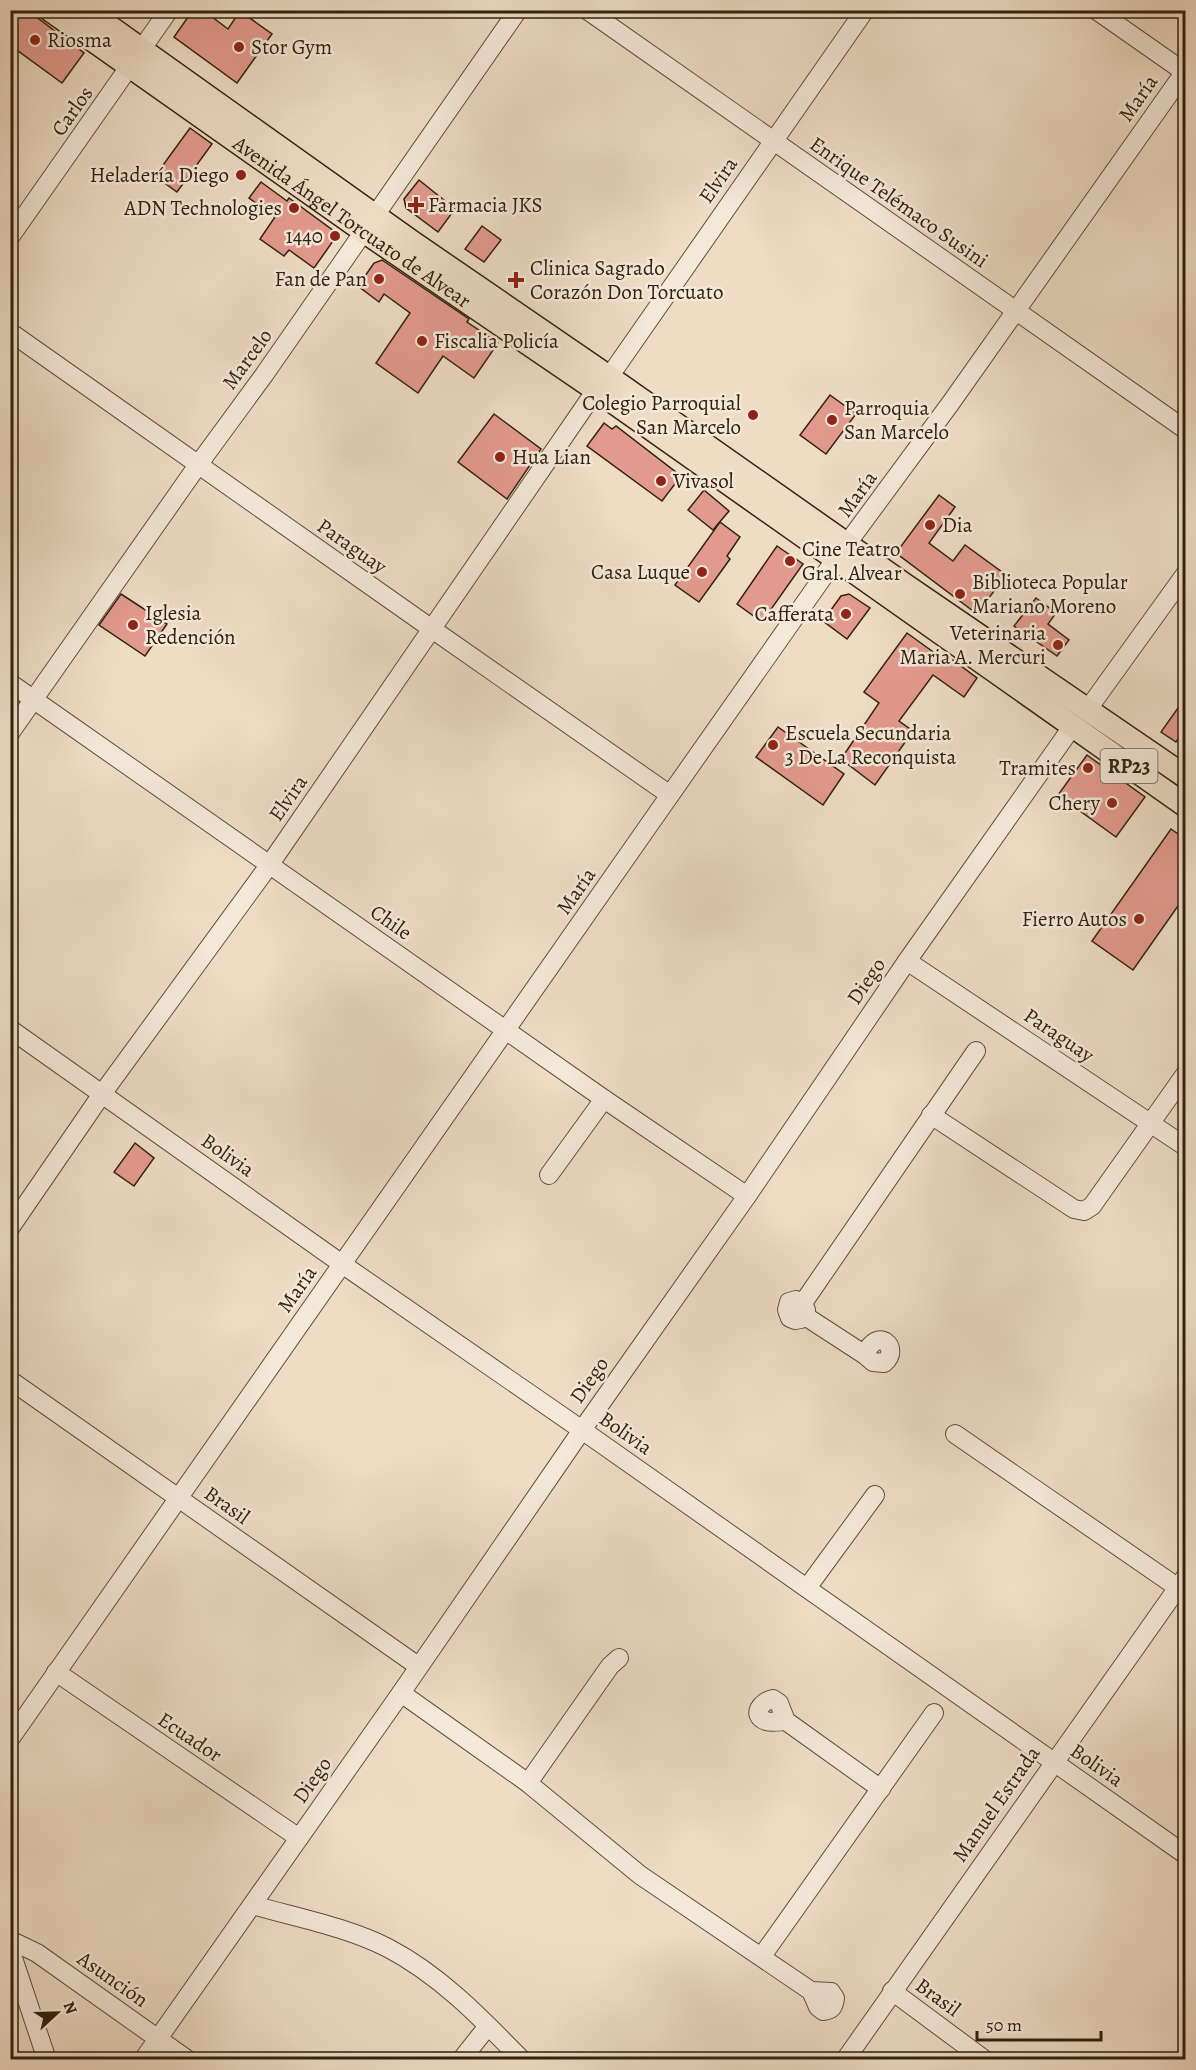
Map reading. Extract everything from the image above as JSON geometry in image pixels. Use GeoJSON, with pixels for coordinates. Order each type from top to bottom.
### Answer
{"type":"FeatureCollection","features":[{"type":"Feature","properties":{"kind":"main road","name":"Avenida Ángel Torcuato de Alvear"},"geometry":{"type":"LineString","coordinates":[[50,10],[136,58],[370,224],[603,383],[842,552],[1072,727],[1185,806]]}},
{"type":"Feature","properties":{"kind":"main road","name":"Avenida Ángel Torcuato de Alvear"},"geometry":{"type":"LineString","coordinates":[[86,10],[136,58]]}},
{"type":"Feature","properties":{"kind":"main road","name":"Avenida Ángel Torcuato de Alvear"},"geometry":{"type":"LineString","coordinates":[[842,552],[905,585],[1185,777]]}},
{"type":"Feature","properties":{"kind":"street","name":"Carlos"},"geometry":{"type":"LineString","coordinates":[[10,237],[169,10]]}},
{"type":"Feature","properties":{"kind":"street","name":"Marcelo"},"geometry":{"type":"LineString","coordinates":[[10,733],[370,224],[518,10]]}},
{"type":"Feature","properties":{"kind":"street","name":"Enrique Telémaco Susini"},"geometry":{"type":"LineString","coordinates":[[587,10],[1185,430]]}},
{"type":"Feature","properties":{"kind":"street","name":"Elvira"},"geometry":{"type":"LineString","coordinates":[[10,1228],[102,1094],[270,864],[865,10]]}},
{"type":"Feature","properties":{"kind":"street"},"geometry":{"type":"LineString","coordinates":[[1096,10],[1185,72]]}},
{"type":"Feature","properties":{"kind":"street","name":"María"},"geometry":{"type":"LineString","coordinates":[[10,1739],[670,795],[1185,72]]}},
{"type":"Feature","properties":{"kind":"street","name":"Paraguay"},"geometry":{"type":"LineString","coordinates":[[10,332],[670,795]]}},
{"type":"Feature","properties":{"kind":"street"},"geometry":{"type":"LineString","coordinates":[[1088,709],[1185,573]]}},
{"type":"Feature","properties":{"kind":"street","name":"Chile"},"geometry":{"type":"LineString","coordinates":[[10,683],[604,1100],[747,1196]]}},
{"type":"Feature","properties":{"kind":"street","name":"Diego"},"geometry":{"type":"LineString","coordinates":[[143,2060],[1072,727]]}},
{"type":"Feature","properties":{"kind":"street","name":"Paraguay"},"geometry":{"type":"LineString","coordinates":[[907,961],[1185,1147]]}},
{"type":"Feature","properties":{"kind":"street","name":"Bolivia"},"geometry":{"type":"LineString","coordinates":[[10,1029],[1185,1855]]}},
{"type":"Feature","properties":{"kind":"street"},"geometry":{"type":"LineString","coordinates":[[865,1355],[804,1309],[931,1115],[976,1051]]}},
{"type":"Feature","properties":{"kind":"street"},"geometry":{"type":"LineString","coordinates":[[931,1115],[1074,1209],[1084,1211],[1092,1206],[1185,1073]]}},
{"type":"Feature","properties":{"kind":"street"},"geometry":{"type":"LineString","coordinates":[[549,1175],[604,1100]]}},
{"type":"Feature","properties":{"kind":"street","name":"Brasil"},"geometry":{"type":"LineString","coordinates":[[10,1380],[418,1666]]}},
{"type":"Feature","properties":{"kind":"street"},"geometry":{"type":"LineString","coordinates":[[955,1434],[1181,1582]]}},
{"type":"Feature","properties":{"kind":"street"},"geometry":{"type":"LineString","coordinates":[[807,1588],[875,1495]]}},
{"type":"Feature","properties":{"kind":"street","name":"Manuel Estrada"},"geometry":{"type":"LineString","coordinates":[[844,2060],[1181,1582]]}},
{"type":"Feature","properties":{"kind":"street"},"geometry":{"type":"LineString","coordinates":[[528,1783],[610,1666],[619,1658]]}},
{"type":"Feature","properties":{"kind":"street","name":"Ecuador"},"geometry":{"type":"LineString","coordinates":[[56,1672],[299,1838]]}},
{"type":"Feature","properties":{"kind":"street"},"geometry":{"type":"LineString","coordinates":[[400,1693],[528,1783],[640,1875],[762,1956],[811,1992]]}},
{"type":"Feature","properties":{"kind":"street"},"geometry":{"type":"LineString","coordinates":[[762,1956],[934,1713]]}},
{"type":"Feature","properties":{"kind":"street"},"geometry":{"type":"LineString","coordinates":[[786,1721],[880,1789]]}},
{"type":"Feature","properties":{"kind":"street"},"geometry":{"type":"LineString","coordinates":[[253,1905],[360,1936],[389,1948],[418,1966],[466,2004],[522,2060]]}},
{"type":"Feature","properties":{"kind":"street","name":"Asunción"},"geometry":{"type":"LineString","coordinates":[[10,1940],[37,1953],[189,2060]]}},
{"type":"Feature","properties":{"kind":"street"},"geometry":{"type":"LineString","coordinates":[[10,1950],[47,2060]]}},
{"type":"Feature","properties":{"kind":"street","name":"Brasil"},"geometry":{"type":"LineString","coordinates":[[892,1991],[985,2060]]}},
{"type":"Feature","properties":{"kind":"street"},"geometry":{"type":"LineString","coordinates":[[460,2060],[488,2026]]}},
{"type":"Feature","properties":{"kind":"building"},"geometry":{"type":"Polygon","coordinates":[[[10,10],[27,10],[84,53],[62,83],[10,45],[10,10]]]}},
{"type":"Feature","properties":{"kind":"building","name":"Stor Gym"},"geometry":{"type":"Polygon","coordinates":[[[193,10],[203,10],[228,29],[240,11],[272,34],[237,83],[174,37],[193,10]]]}},
{"type":"Feature","properties":{"kind":"building"},"geometry":{"type":"Polygon","coordinates":[[[190,128],[212,144],[177,192],[155,176],[190,128]]]}},
{"type":"Feature","properties":{"kind":"building"},"geometry":{"type":"Polygon","coordinates":[[[419,180],[455,209],[438,232],[406,208],[404,199],[419,180]]]}},
{"type":"Feature","properties":{"kind":"building"},"geometry":{"type":"Polygon","coordinates":[[[261,182],[287,201],[289,198],[338,234],[314,268],[289,250],[284,256],[260,239],[275,217],[249,198],[261,182]]]}},
{"type":"Feature","properties":{"kind":"building"},"geometry":{"type":"Polygon","coordinates":[[[482,226],[501,240],[484,262],[465,249],[482,226]]]}},
{"type":"Feature","properties":{"kind":"building"},"geometry":{"type":"Polygon","coordinates":[[[382,260],[469,319],[467,322],[498,343],[474,378],[443,356],[418,393],[376,363],[410,313],[384,294],[379,302],[358,286],[374,263],[382,260]]]}},
{"type":"Feature","properties":{"kind":"building","name":"Parroquia San Marcelo"},"geometry":{"type":"Polygon","coordinates":[[[830,395],[856,414],[826,454],[800,435],[830,395]]]}},
{"type":"Feature","properties":{"kind":"building","name":"Hua Lian"},"geometry":{"type":"Polygon","coordinates":[[[494,414],[541,449],[507,499],[458,462],[494,414]]]}},
{"type":"Feature","properties":{"kind":"building"},"geometry":{"type":"Polygon","coordinates":[[[604,423],[612,429],[616,426],[681,476],[662,501],[587,446],[604,423]]]}},
{"type":"Feature","properties":{"kind":"building"},"geometry":{"type":"Polygon","coordinates":[[[704,490],[729,511],[713,530],[688,510],[704,490]]]}},
{"type":"Feature","properties":{"kind":"building"},"geometry":{"type":"Polygon","coordinates":[[[939,495],[955,507],[929,543],[953,561],[965,545],[1006,575],[977,614],[896,553],[939,495]]]}},
{"type":"Feature","properties":{"kind":"building","name":"Casa Luque"},"geometry":{"type":"Polygon","coordinates":[[[720,522],[740,537],[727,556],[730,559],[699,602],[675,585],[720,522]]]}},
{"type":"Feature","properties":{"kind":"building"},"geometry":{"type":"Polygon","coordinates":[[[777,546],[803,564],[762,622],[737,604],[777,546]]]}},
{"type":"Feature","properties":{"kind":"building","name":"Iglesia Redención"},"geometry":{"type":"Polygon","coordinates":[[[121,594],[167,624],[145,656],[99,625],[121,594]]]}},
{"type":"Feature","properties":{"kind":"building","name":"Cafferata"},"geometry":{"type":"Polygon","coordinates":[[[849,594],[870,608],[847,639],[823,621],[841,596],[849,594]]]}},
{"type":"Feature","properties":{"kind":"building"},"geometry":{"type":"Polygon","coordinates":[[[1036,598],[1056,613],[1048,624],[1069,640],[1057,656],[1014,626],[1036,598]]]}},
{"type":"Feature","properties":{"kind":"building"},"geometry":{"type":"Polygon","coordinates":[[[907,633],[950,664],[953,660],[977,678],[964,697],[933,675],[899,721],[913,731],[875,785],[841,759],[879,703],[864,692],[907,633]]]}},
{"type":"Feature","properties":{"kind":"building"},"geometry":{"type":"Polygon","coordinates":[[[1185,698],[1185,729],[1176,742],[1161,732],[1185,698]]]}},
{"type":"Feature","properties":{"kind":"building"},"geometry":{"type":"Polygon","coordinates":[[[778,727],[844,774],[823,805],[756,757],[778,727]]]}},
{"type":"Feature","properties":{"kind":"building","name":"Chery"},"geometry":{"type":"Polygon","coordinates":[[[1087,755],[1145,797],[1116,837],[1058,795],[1087,755]]]}},
{"type":"Feature","properties":{"kind":"building","name":"Fierro Autos"},"geometry":{"type":"Polygon","coordinates":[[[1171,829],[1185,839],[1185,896],[1133,970],[1092,941],[1171,829]]]}},
{"type":"Feature","properties":{"kind":"building"},"geometry":{"type":"Polygon","coordinates":[[[135,1143],[154,1158],[134,1186],[114,1172],[135,1143]]]}},
{"type":"Feature","properties":{"kind":"place","name":"Riosma"},"geometry":{"type":"Point","coordinates":[35,40]}},
{"type":"Feature","properties":{"kind":"place","name":"Stor Gym"},"geometry":{"type":"Point","coordinates":[239,47]}},
{"type":"Feature","properties":{"kind":"place","name":"Heladería Diego"},"geometry":{"type":"Point","coordinates":[241,175]}},
{"type":"Feature","properties":{"kind":"place","name":"Farmacia JKS"},"geometry":{"type":"Point","coordinates":[416,205]}},
{"type":"Feature","properties":{"kind":"place","name":"ADN Technologies"},"geometry":{"type":"Point","coordinates":[294,208]}},
{"type":"Feature","properties":{"kind":"place","name":"1440"},"geometry":{"type":"Point","coordinates":[335,236]}},
{"type":"Feature","properties":{"kind":"place","name":"Fan de Pan"},"geometry":{"type":"Point","coordinates":[379,279]}},
{"type":"Feature","properties":{"kind":"place","name":"Clinica Sagrado Corazón Don Torcuato"},"geometry":{"type":"Point","coordinates":[516,280]}},
{"type":"Feature","properties":{"kind":"place","name":"Fiscalia Policía"},"geometry":{"type":"Point","coordinates":[422,341]}},
{"type":"Feature","properties":{"kind":"place","name":"Colegio Parroquial San Marcelo"},"geometry":{"type":"Point","coordinates":[753,415]}},
{"type":"Feature","properties":{"kind":"place","name":"Parroquia San Marcelo"},"geometry":{"type":"Point","coordinates":[832,420]}},
{"type":"Feature","properties":{"kind":"place","name":"Hua Lian"},"geometry":{"type":"Point","coordinates":[500,457]}},
{"type":"Feature","properties":{"kind":"place","name":"Vivasol"},"geometry":{"type":"Point","coordinates":[661,481]}},
{"type":"Feature","properties":{"kind":"place","name":"Dia"},"geometry":{"type":"Point","coordinates":[930,525]}},
{"type":"Feature","properties":{"kind":"place","name":"Cine Teatro Gral. Alvear"},"geometry":{"type":"Point","coordinates":[790,561]}},
{"type":"Feature","properties":{"kind":"place","name":"Casa Luque"},"geometry":{"type":"Point","coordinates":[702,572]}},
{"type":"Feature","properties":{"kind":"place","name":"Biblioteca Popular Mariano Moreno"},"geometry":{"type":"Point","coordinates":[960,594]}},
{"type":"Feature","properties":{"kind":"place","name":"Cafferata"},"geometry":{"type":"Point","coordinates":[846,614]}},
{"type":"Feature","properties":{"kind":"place","name":"Iglesia Redención"},"geometry":{"type":"Point","coordinates":[133,625]}},
{"type":"Feature","properties":{"kind":"place","name":"Veterinaria Maria A. Mercuri"},"geometry":{"type":"Point","coordinates":[1058,645]}},
{"type":"Feature","properties":{"kind":"place","name":"Escuela Secundaria 3 De La Reconquista"},"geometry":{"type":"Point","coordinates":[773,745]}},
{"type":"Feature","properties":{"kind":"place","name":"Tramites"},"geometry":{"type":"Point","coordinates":[1088,768]}},
{"type":"Feature","properties":{"kind":"place","name":"Chery"},"geometry":{"type":"Point","coordinates":[1112,803]}},
{"type":"Feature","properties":{"kind":"place","name":"Fierro Autos"},"geometry":{"type":"Point","coordinates":[1139,919]}}]}
